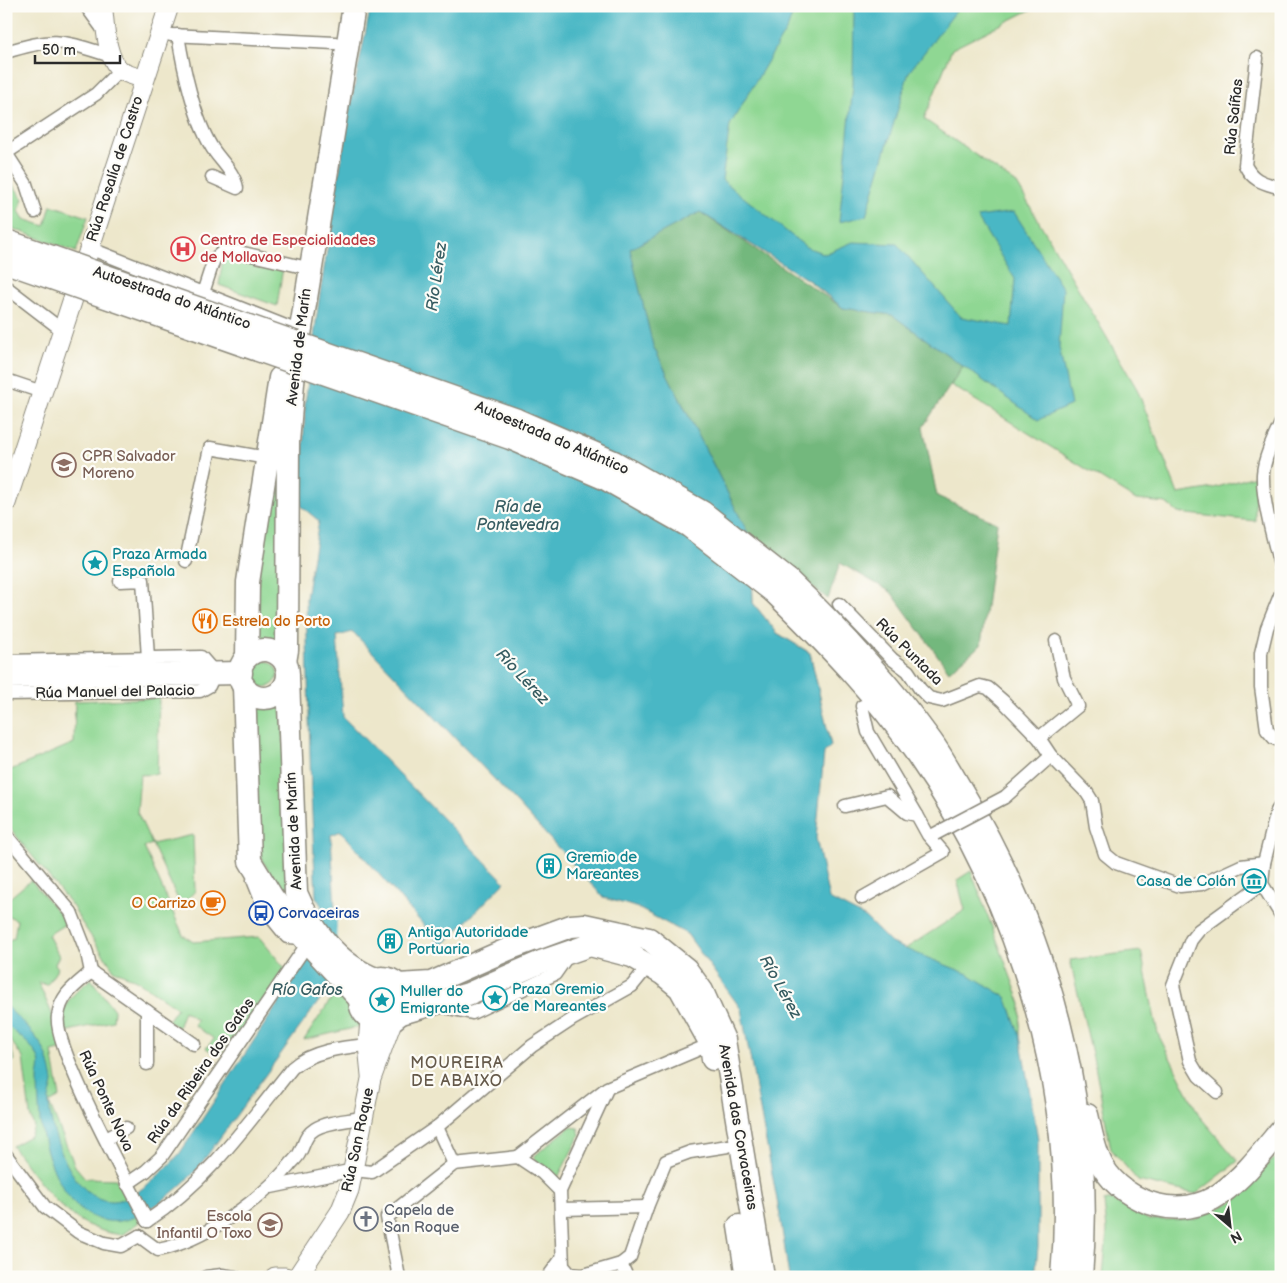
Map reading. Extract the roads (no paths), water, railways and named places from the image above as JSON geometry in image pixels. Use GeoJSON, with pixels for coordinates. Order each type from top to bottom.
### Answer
{"type":"FeatureCollection","features":[{"type":"Feature","properties":{"kind":"highway","name":"Avenida de Marín"},"geometry":{"type":"LineString","coordinates":[[342,6],[288,327],[248,582],[244,672],[250,861],[272,897],[311,940],[335,961],[360,1000]]}},
{"type":"Feature","properties":{"kind":"highway","name":"Avenida de Marín"},"geometry":{"type":"LineString","coordinates":[[311,940],[306,918],[296,893],[286,670],[288,442],[294,372],[354,6]]}},
{"type":"Feature","properties":{"kind":"highway","name":"Autoestrada do Atlántico"},"geometry":{"type":"LineString","coordinates":[[6,241],[516,420],[614,462],[702,512],[781,586],[863,684],[918,754],[968,838],[991,885],[1017,948],[1039,1019],[1054,1093],[1064,1197],[1062,1277]]}},
{"type":"Feature","properties":{"kind":"highway","name":"Autoestrada do Atlántico"},"geometry":{"type":"LineString","coordinates":[[6,262],[491,432],[606,479],[689,526],[828,618],[877,672],[932,742],[985,829],[1035,942],[1057,1014],[1072,1088],[1079,1144],[1082,1196],[1081,1277]]}},
{"type":"Feature","properties":{"kind":"highway"},"geometry":{"type":"LineString","coordinates":[[267,650],[280,656],[286,670],[280,692],[268,698],[254,696],[244,672],[253,653],[267,650]]}},
{"type":"Feature","properties":{"kind":"highway","name":"Rúa Manuel del Palacio"},"geometry":{"type":"LineString","coordinates":[[12,674],[244,672]]}},
{"type":"Feature","properties":{"kind":"highway","name":"Avenida das Corvaceiras"},"geometry":{"type":"LineString","coordinates":[[398,985],[431,983],[510,948],[571,926],[584,925],[649,939],[686,969],[702,991],[724,1040],[763,1277]]}},
{"type":"Feature","properties":{"kind":"highway"},"geometry":{"type":"LineString","coordinates":[[1035,942],[1055,974],[1070,1027],[1091,1132],[1103,1166],[1124,1192],[1152,1205],[1186,1208],[1219,1195],[1247,1171],[1281,1130]]}},
{"type":"Feature","properties":{"kind":"highway","name":"Avenida das Corvaceiras"},"geometry":{"type":"LineString","coordinates":[[396,1016],[468,994],[541,962],[590,945],[632,956],[680,988],[710,1044],[728,1146],[747,1277]]}},
{"type":"Feature","properties":{"kind":"highway","name":"Avenida de Marín"},"geometry":{"type":"LineString","coordinates":[[335,961],[376,979]]}},
{"type":"Feature","properties":{"kind":"highway"},"geometry":{"type":"LineString","coordinates":[[376,979],[388,979],[398,985],[403,996],[403,1003],[396,1016],[382,1022],[370,1019],[362,1011],[360,1000],[365,987],[376,979]]}},
{"type":"Feature","properties":{"kind":"main road","name":"Rúa Rosalía de Castro"},"geometry":{"type":"LineString","coordinates":[[6,503],[145,79],[169,35],[170,6]]}},
{"type":"Feature","properties":{"kind":"main road","name":"Rúa San Roque"},"geometry":{"type":"LineString","coordinates":[[305,1274],[340,1212],[354,1170],[371,1079],[396,1016]]}},
{"type":"Feature","properties":{"kind":"main road","name":"Rúa San Roque"},"geometry":{"type":"LineString","coordinates":[[370,1019],[368,1045],[371,1079]]}},
{"type":"Feature","properties":{"kind":"main road"},"geometry":{"type":"LineString","coordinates":[[275,1277],[285,1277]]}},
{"type":"Feature","properties":{"kind":"street"},"geometry":{"type":"LineString","coordinates":[[86,6],[106,33]]}},
{"type":"Feature","properties":{"kind":"street"},"geometry":{"type":"LineString","coordinates":[[103,6],[106,33],[116,67]]}},
{"type":"Feature","properties":{"kind":"street"},"geometry":{"type":"LineString","coordinates":[[169,35],[335,43]]}},
{"type":"Feature","properties":{"kind":"street"},"geometry":{"type":"LineString","coordinates":[[169,35],[182,59],[204,131],[211,146],[236,180],[237,188],[212,177]]}},
{"type":"Feature","properties":{"kind":"street"},"geometry":{"type":"LineString","coordinates":[[6,52],[37,42],[62,41],[145,79]]}},
{"type":"Feature","properties":{"kind":"street","name":"Rúa Saíñas"},"geometry":{"type":"LineString","coordinates":[[1257,58],[1246,165],[1253,177],[1262,183],[1281,188]]}},
{"type":"Feature","properties":{"kind":"street"},"geometry":{"type":"LineString","coordinates":[[34,124],[116,67]]}},
{"type":"Feature","properties":{"kind":"street"},"geometry":{"type":"LineString","coordinates":[[35,212],[26,184],[6,153],[96,94],[116,67]]}},
{"type":"Feature","properties":{"kind":"street"},"geometry":{"type":"LineString","coordinates":[[89,248],[288,327]]}},
{"type":"Feature","properties":{"kind":"street"},"geometry":{"type":"LineString","coordinates":[[203,293],[214,259],[226,249],[299,266]]}},
{"type":"Feature","properties":{"kind":"street"},"geometry":{"type":"LineString","coordinates":[[6,287],[62,330]]}},
{"type":"Feature","properties":{"kind":"street"},"geometry":{"type":"LineString","coordinates":[[6,380],[42,392]]}},
{"type":"Feature","properties":{"kind":"street"},"geometry":{"type":"LineString","coordinates":[[1281,423],[1264,465],[1263,475],[1271,526],[1281,569]]}},
{"type":"Feature","properties":{"kind":"street"},"geometry":{"type":"LineString","coordinates":[[186,561],[210,448],[267,458]]}},
{"type":"Feature","properties":{"kind":"street"},"geometry":{"type":"LineString","coordinates":[[120,581],[143,580],[148,658]]}},
{"type":"Feature","properties":{"kind":"street"},"geometry":{"type":"LineString","coordinates":[[1281,593],[1267,628],[1262,653],[1260,687],[1268,730],[1274,738],[1281,742]]}},
{"type":"Feature","properties":{"kind":"street","name":"Rúa Puntada"},"geometry":{"type":"LineString","coordinates":[[839,604],[892,659],[908,671],[920,689],[929,698],[942,701],[974,687],[984,686],[994,693],[1038,738],[1051,756],[1092,801],[1100,842],[1106,854],[1116,863],[1180,886],[1191,886],[1241,866],[1264,863]]}},
{"type":"Feature","properties":{"kind":"street"},"geometry":{"type":"LineString","coordinates":[[1038,738],[1078,706],[1064,678],[1056,640]]}},
{"type":"Feature","properties":{"kind":"street","name":"Rúa Manuel del Palacio"},"geometry":{"type":"LineString","coordinates":[[12,674],[148,658],[201,657],[216,673]]}},
{"type":"Feature","properties":{"kind":"street"},"geometry":{"type":"LineString","coordinates":[[862,706],[868,732],[917,815],[943,852],[862,898]]}},
{"type":"Feature","properties":{"kind":"street"},"geometry":{"type":"LineString","coordinates":[[932,835],[1005,797],[1051,756]]}},
{"type":"Feature","properties":{"kind":"street"},"geometry":{"type":"LineString","coordinates":[[845,806],[888,796],[907,813],[917,815]]}},
{"type":"Feature","properties":{"kind":"street"},"geometry":{"type":"LineString","coordinates":[[1279,911],[1262,884],[1264,863],[1277,811],[1281,805]]}},
{"type":"Feature","properties":{"kind":"street"},"geometry":{"type":"LineString","coordinates":[[6,835],[71,912],[87,953],[91,972],[194,1044]]}},
{"type":"Feature","properties":{"kind":"street"},"geometry":{"type":"LineString","coordinates":[[1217,1092],[1199,1076],[1190,1061],[1173,985],[1191,940],[1200,930],[1262,884]]}},
{"type":"Feature","properties":{"kind":"street","name":"Rúa da Ribeira dos Gafos"},"geometry":{"type":"LineString","coordinates":[[129,1186],[162,1156],[311,940]]}},
{"type":"Feature","properties":{"kind":"street"},"geometry":{"type":"LineString","coordinates":[[271,1187],[354,1170],[372,1172],[437,1127],[532,1046],[573,1019],[632,986],[648,965]]}},
{"type":"Feature","properties":{"kind":"street","name":"Rúa Ponte Nova"},"geometry":{"type":"LineString","coordinates":[[91,972],[62,998],[57,1019],[67,1059],[145,1218]]}},
{"type":"Feature","properties":{"kind":"street"},"geometry":{"type":"LineString","coordinates":[[147,1011],[147,1064]]}},
{"type":"Feature","properties":{"kind":"street"},"geometry":{"type":"LineString","coordinates":[[399,1277],[387,1217],[454,1164],[518,1157],[607,1088],[710,1044]]}},
{"type":"Feature","properties":{"kind":"street"},"geometry":{"type":"LineString","coordinates":[[6,1155],[32,1192],[55,1217],[89,1237],[104,1243],[121,1246],[139,1236],[145,1218],[186,1192],[213,1167],[292,1068],[301,1060],[334,1050],[368,1045]]}},
{"type":"Feature","properties":{"kind":"street"},"geometry":{"type":"LineString","coordinates":[[607,1088],[560,1191],[562,1258],[563,1266],[570,1274],[578,1276],[621,1264],[630,1257],[647,1207],[666,1161],[690,1152],[728,1146]]}},
{"type":"Feature","properties":{"kind":"street"},"geometry":{"type":"LineString","coordinates":[[572,1116],[580,1117],[586,1123],[588,1132]]}},
{"type":"Feature","properties":{"kind":"street"},"geometry":{"type":"LineString","coordinates":[[139,1236],[158,1250],[170,1248],[192,1238],[236,1213],[271,1187],[299,1154],[306,1136],[317,1128],[364,1117]]}},
{"type":"Feature","properties":{"kind":"street"},"geometry":{"type":"LineString","coordinates":[[437,1127],[454,1164]]}},
{"type":"Feature","properties":{"kind":"street"},"geometry":{"type":"LineString","coordinates":[[106,1139],[126,1128]]}},
{"type":"Feature","properties":{"kind":"street"},"geometry":{"type":"LineString","coordinates":[[518,1157],[542,1173],[560,1191]]}},
{"type":"Feature","properties":{"kind":"street"},"geometry":{"type":"LineString","coordinates":[[562,1209],[647,1207]]}},
{"type":"Feature","properties":{"kind":"street"},"geometry":{"type":"LineString","coordinates":[[548,1277],[562,1258]]}},
{"type":"Feature","properties":{"kind":"street"},"geometry":{"type":"LineString","coordinates":[[621,1264],[627,1277]]}},
{"type":"Feature","properties":{"kind":"street"},"geometry":{"type":"LineString","coordinates":[[206,1277],[222,1275],[236,1277]]}},
{"type":"Feature","properties":{"kind":"water","name":"Ría de Pontevedra"},"geometry":{"type":"Polygon","coordinates":[[[371,6],[795,6],[788,27],[730,125],[722,180],[806,247],[825,254],[853,242],[897,244],[961,317],[1011,326],[1015,279],[977,217],[1014,212],[1063,289],[1059,347],[1071,405],[1038,420],[892,315],[843,308],[811,282],[700,212],[630,249],[653,346],[751,539],[753,603],[777,633],[810,653],[831,746],[824,753],[816,838],[829,899],[866,918],[891,943],[968,974],[1006,997],[1020,1036],[1038,1139],[1038,1247],[1035,1277],[789,1277],[780,1216],[741,1009],[687,934],[636,907],[604,898],[519,805],[353,632],[337,636],[343,717],[505,882],[442,946],[341,831],[331,835],[336,929],[316,897],[311,794],[306,598],[319,521],[301,506],[305,404],[319,300],[349,112],[371,6]]]}},
{"type":"Feature","properties":{"kind":"water"},"geometry":{"type":"Polygon","coordinates":[[[854,6],[960,6],[909,72],[866,216],[839,222],[853,85],[854,6]]]}},
{"type":"Feature","properties":{"kind":"water","name":"Río Gafos"},"geometry":{"type":"Polygon","coordinates":[[[308,958],[332,983],[196,1171],[161,1202],[141,1214],[120,1221],[102,1220],[87,1214],[74,1203],[63,1188],[55,1172],[43,1137],[40,1121],[39,1060],[29,1044],[6,1024],[6,1006],[36,1037],[45,1051],[53,1081],[49,1101],[54,1133],[67,1165],[87,1191],[99,1198],[113,1201],[122,1200],[150,1183],[180,1153],[308,958]]]}},
{"type":"Feature","properties":{"kind":"waterway","name":"Río Gafos"},"geometry":{"type":"LineString","coordinates":[[326,952],[327,915]]}},
{"type":"Feature","properties":{"kind":"place","name":"Centro de Especialidades de Mollavao"},"geometry":{"type":"Point","coordinates":[183,249]}},
{"type":"Feature","properties":{"kind":"place","name":"CPR Salvador Moreno"},"geometry":{"type":"Point","coordinates":[64,465]}},
{"type":"Feature","properties":{"kind":"place","name":"Praza Armada Española"},"geometry":{"type":"Point","coordinates":[95,563]}},
{"type":"Feature","properties":{"kind":"place","name":"Estrela do Porto"},"geometry":{"type":"Point","coordinates":[205,621]}},
{"type":"Feature","properties":{"kind":"place","name":"Gremio de Mareantes"},"geometry":{"type":"Point","coordinates":[549,866]}},
{"type":"Feature","properties":{"kind":"place","name":"Casa de Colón"},"geometry":{"type":"Point","coordinates":[1254,881]}},
{"type":"Feature","properties":{"kind":"place","name":"O Carrizo"},"geometry":{"type":"Point","coordinates":[213,903]}},
{"type":"Feature","properties":{"kind":"place","name":"Corvaceiras"},"geometry":{"type":"Point","coordinates":[261,913]}},
{"type":"Feature","properties":{"kind":"place","name":"Antiga Autoridade Portuaria"},"geometry":{"type":"Point","coordinates":[390,941]}},
{"type":"Feature","properties":{"kind":"place","name":"Praza Gremio de Mareantes"},"geometry":{"type":"Point","coordinates":[495,998]}},
{"type":"Feature","properties":{"kind":"place","name":"Muller do Emigrante"},"geometry":{"type":"Point","coordinates":[382,1000]}},
{"type":"Feature","properties":{"kind":"place","name":"Capela de San Roque"},"geometry":{"type":"Point","coordinates":[366,1219]}},
{"type":"Feature","properties":{"kind":"place","name":"Escola Infantil O Toxo"},"geometry":{"type":"Point","coordinates":[270,1225]}},
{"type":"Feature","properties":{"kind":"district","name":"MOUREIRA DE ABAIXO"},"geometry":{"type":"Point","coordinates":[457,1072]}},
{"type":"Feature","properties":{"kind":"water label","name":"Río Lérez"},"geometry":{"type":"Point","coordinates":[437,277]}},
{"type":"Feature","properties":{"kind":"water label","name":"Río Lérez"},"geometry":{"type":"Point","coordinates":[522,677]}},
{"type":"Feature","properties":{"kind":"water label","name":"Río Lérez"},"geometry":{"type":"Point","coordinates":[780,987]}}]}
